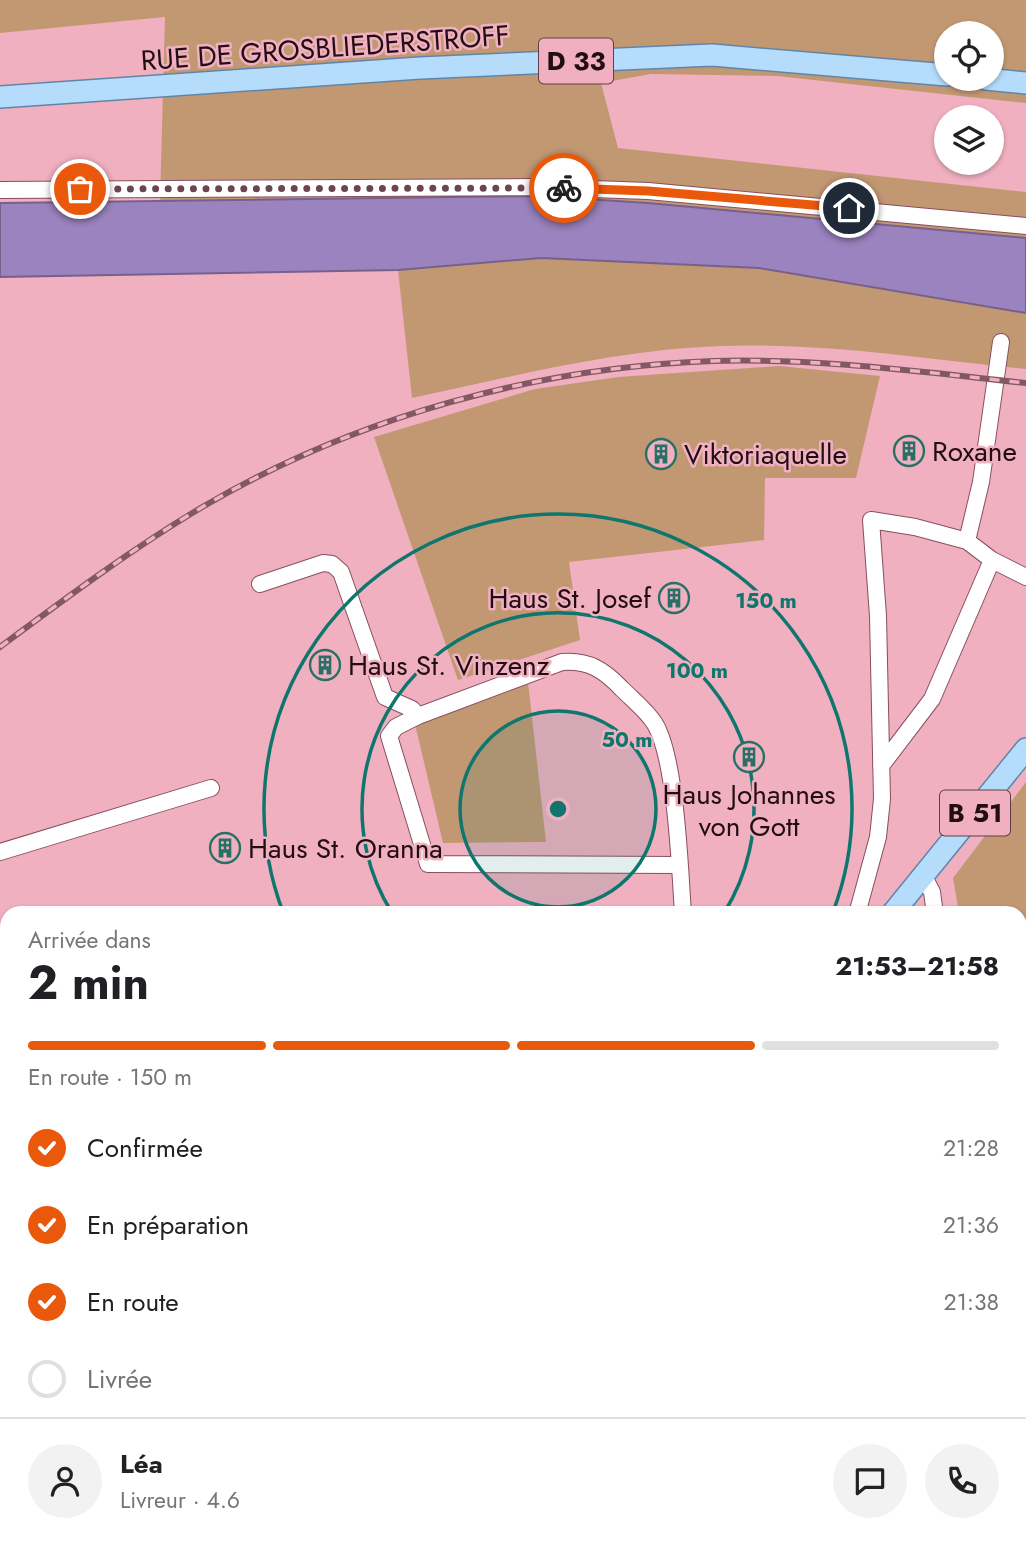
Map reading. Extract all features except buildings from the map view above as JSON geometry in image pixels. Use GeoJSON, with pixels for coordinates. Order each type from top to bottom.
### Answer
{"type":"FeatureCollection","features":[{"type":"Feature","properties":{"kind":"main road","name":"RUE DE GROSBLIEDERSTROFF"},"geometry":{"type":"LineString","coordinates":[[0,97],[420,68],[712,55],[934,74]]}},
{"type":"Feature","properties":{"kind":"main road"},"geometry":{"type":"LineString","coordinates":[[1004,81],[1026,83]]}},
{"type":"Feature","properties":{"kind":"main road","name":"B 51"},"geometry":{"type":"LineString","coordinates":[[898,906],[1026,749]]}},
{"type":"Feature","properties":{"kind":"street"},"geometry":{"type":"LineString","coordinates":[[0,190],[538,187],[648,191],[1026,226]]}},
{"type":"Feature","properties":{"kind":"street"},"geometry":{"type":"LineString","coordinates":[[967,541],[981,482],[1001,342]]}},
{"type":"Feature","properties":{"kind":"street"},"geometry":{"type":"LineString","coordinates":[[859,906],[878,837],[881,766],[878,617],[871,520],[915,527],[967,541],[992,560],[1026,577]]}},
{"type":"Feature","properties":{"kind":"street"},"geometry":{"type":"LineString","coordinates":[[881,766],[933,699],[992,560]]}},
{"type":"Feature","properties":{"kind":"street"},"geometry":{"type":"LineString","coordinates":[[260,584],[323,563],[332,564],[341,572],[385,697],[412,709],[418,716]]}},
{"type":"Feature","properties":{"kind":"street"},"geometry":{"type":"LineString","coordinates":[[679,865],[428,864],[390,736],[396,727],[418,716],[562,662],[579,661],[595,666],[643,710],[661,736],[667,761],[679,865],[682,906]]}},
{"type":"Feature","properties":{"kind":"street"},"geometry":{"type":"LineString","coordinates":[[0,852],[211,788]]}},
{"type":"Feature","properties":{"kind":"street"},"geometry":{"type":"LineString","coordinates":[[923,875],[932,892],[934,906]]}},
{"type":"Feature","properties":{"kind":"shaded area"},"geometry":{"type":"Polygon","coordinates":[[[0,0],[1026,0],[1026,103],[777,76],[651,74],[601,83],[618,148],[1026,192],[1026,238],[648,203],[537,196],[160,201],[165,17],[0,33],[0,0]]]}},
{"type":"Feature","properties":{"kind":"shaded area"},"geometry":{"type":"Polygon","coordinates":[[[537,196],[648,203],[1026,238],[1026,313],[759,268],[541,258],[398,270],[0,277],[0,203],[537,196]]]}},
{"type":"Feature","properties":{"kind":"shaded area"},"geometry":{"type":"Polygon","coordinates":[[[541,258],[759,268],[1026,313],[1026,369],[797,346],[720,346],[603,358],[412,398],[398,270],[541,258]]]}},
{"type":"Feature","properties":{"kind":"shaded area"},"geometry":{"type":"Polygon","coordinates":[[[779,366],[880,376],[856,478],[765,478],[764,540],[569,562],[580,640],[458,680],[374,437],[535,389],[618,377],[779,366]]]}},
{"type":"Feature","properties":{"kind":"shaded area"},"geometry":{"type":"Polygon","coordinates":[[[528,682],[546,842],[443,843],[415,724],[528,682]]]}},
{"type":"Feature","properties":{"kind":"shaded area"},"geometry":{"type":"Polygon","coordinates":[[[1026,782],[1026,906],[958,906],[953,878],[1026,782]]]}},
{"type":"Feature","properties":{"kind":"railway"},"geometry":{"type":"LineString","coordinates":[[0,647],[126,556],[204,506],[262,474],[385,423],[449,402],[581,374],[647,365],[713,361],[831,364],[1026,383]]}},
{"type":"Feature","properties":{"kind":"way so far"},"geometry":{"type":"LineString","coordinates":[[80,189],[564,188]]}},
{"type":"Feature","properties":{"kind":"place","name":"Roxane"},"geometry":{"type":"Point","coordinates":[909,451]}},
{"type":"Feature","properties":{"kind":"place","name":"Viktoriaquelle"},"geometry":{"type":"Point","coordinates":[661,454]}},
{"type":"Feature","properties":{"kind":"place","name":"Haus St. Josef"},"geometry":{"type":"Point","coordinates":[674,598]}},
{"type":"Feature","properties":{"kind":"place","name":"Haus St. Vinzenz"},"geometry":{"type":"Point","coordinates":[325,665]}},
{"type":"Feature","properties":{"kind":"place","name":"Haus Johannes von Gott"},"geometry":{"type":"Point","coordinates":[749,757]}},
{"type":"Feature","properties":{"kind":"place","name":"Haus St. Oranna"},"geometry":{"type":"Point","coordinates":[225,848]}},
{"type":"Feature","properties":{"kind":"route"},"geometry":{"type":"LineString","coordinates":[[564,188],[648,191],[849,208]]}}]}
